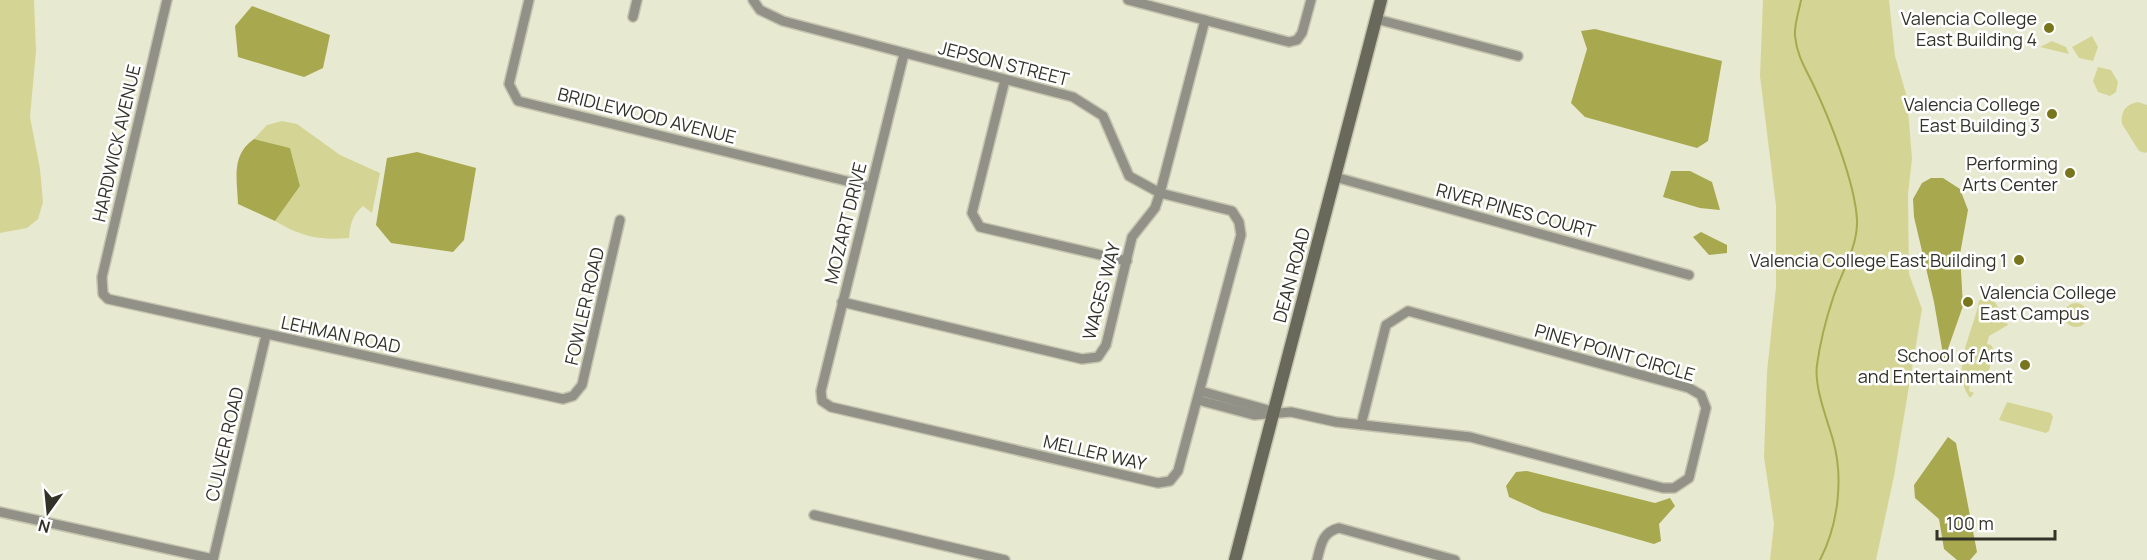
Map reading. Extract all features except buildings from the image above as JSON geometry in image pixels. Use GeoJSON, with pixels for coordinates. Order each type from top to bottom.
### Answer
{"type":"FeatureCollection","features":[{"type":"Feature","properties":{"kind":"main road","name":"DEAN ROAD"},"geometry":{"type":"LineString","coordinates":[[1235,560],[1381,0]]}},
{"type":"Feature","properties":{"kind":"street","name":"HARDWICK AVENUE"},"geometry":{"type":"LineString","coordinates":[[103,294],[102,277],[167,0]]}},
{"type":"Feature","properties":{"kind":"street","name":"BRIDLEWOOD AVENUE"},"geometry":{"type":"LineString","coordinates":[[530,0],[509,84],[518,101],[871,187]]}},
{"type":"Feature","properties":{"kind":"street"},"geometry":{"type":"LineString","coordinates":[[633,17],[637,0]]}},
{"type":"Feature","properties":{"kind":"street","name":"JEPSON STREET"},"geometry":{"type":"LineString","coordinates":[[753,0],[760,10],[783,21],[1073,97],[1103,116],[1129,176],[1160,193],[1232,211],[1239,222]]}},
{"type":"Feature","properties":{"kind":"street"},"geometry":{"type":"LineString","coordinates":[[1128,0],[1289,42],[1297,40],[1302,33],[1311,0]]}},
{"type":"Feature","properties":{"kind":"street"},"geometry":{"type":"LineString","coordinates":[[1376,19],[1518,56]]}},
{"type":"Feature","properties":{"kind":"street","name":"WAGES WAY"},"geometry":{"type":"LineString","coordinates":[[842,302],[1082,359],[1098,357],[1106,345],[1132,237],[1155,208],[1160,193],[1205,20]]}},
{"type":"Feature","properties":{"kind":"street","name":"MOZART DRIVE"},"geometry":{"type":"LineString","coordinates":[[822,400],[821,391],[842,302],[904,54]]}},
{"type":"Feature","properties":{"kind":"street"},"geometry":{"type":"LineString","coordinates":[[1005,80],[972,213],[974,220],[981,227],[1127,261]]}},
{"type":"Feature","properties":{"kind":"street","name":"RIVER PINES COURT"},"geometry":{"type":"LineString","coordinates":[[1335,177],[1689,275]]}},
{"type":"Feature","properties":{"kind":"street","name":"FOWLER ROAD"},"geometry":{"type":"LineString","coordinates":[[573,396],[582,385],[585,376],[620,220]]}},
{"type":"Feature","properties":{"kind":"street","name":"MELLER WAY"},"geometry":{"type":"LineString","coordinates":[[822,400],[831,407],[1158,483],[1170,481],[1178,471],[1199,396],[1241,235],[1239,222]]}},
{"type":"Feature","properties":{"kind":"street","name":"LEHMAN ROAD"},"geometry":{"type":"LineString","coordinates":[[103,294],[117,302],[554,399],[573,396]]}},
{"type":"Feature","properties":{"kind":"street","name":"PINEY POINT CIRCLE"},"geometry":{"type":"LineString","coordinates":[[1199,396],[1254,415],[1273,412],[1361,425],[1470,436],[1663,488],[1674,488],[1689,478],[1706,408],[1701,395],[1689,388],[1408,311],[1386,324],[1361,425]]}},
{"type":"Feature","properties":{"kind":"street","name":"CULVER ROAD"},"geometry":{"type":"LineString","coordinates":[[213,560],[266,335]]}},
{"type":"Feature","properties":{"kind":"street"},"geometry":{"type":"LineString","coordinates":[[0,512],[213,560]]}},
{"type":"Feature","properties":{"kind":"street"},"geometry":{"type":"LineString","coordinates":[[814,515],[1005,560]]}},
{"type":"Feature","properties":{"kind":"street"},"geometry":{"type":"LineString","coordinates":[[1317,560],[1323,538],[1330,530],[1339,528],[1455,560]]}},
{"type":"Feature","properties":{"kind":"green space"},"geometry":{"type":"Polygon","coordinates":[[[0,0],[34,0],[36,51],[30,117],[40,169],[43,202],[38,219],[27,228],[0,233],[0,0]]]}},
{"type":"Feature","properties":{"kind":"green space"},"geometry":{"type":"Polygon","coordinates":[[[1763,0],[1889,0],[1895,56],[1907,97],[1912,159],[1908,194],[1909,274],[1922,309],[1894,476],[1876,560],[1770,560],[1774,524],[1764,457],[1767,372],[1776,287],[1776,206],[1760,76],[1763,0]]]}},
{"type":"Feature","properties":{"kind":"green space"},"geometry":{"type":"Polygon","coordinates":[[[2092,36],[2098,47],[2093,61],[2079,58],[2072,47],[2092,36]]]}},
{"type":"Feature","properties":{"kind":"green space"},"geometry":{"type":"Polygon","coordinates":[[[2052,41],[2066,47],[2069,54],[2040,47],[2052,41]]]}},
{"type":"Feature","properties":{"kind":"green space"},"geometry":{"type":"Polygon","coordinates":[[[2098,67],[2111,70],[2118,82],[2116,92],[2110,96],[2098,92],[2093,81],[2098,67]]]}},
{"type":"Feature","properties":{"kind":"green space"},"geometry":{"type":"Polygon","coordinates":[[[2138,102],[2147,105],[2147,152],[2145,153],[2139,151],[2122,124],[2125,109],[2138,102]]]}},
{"type":"Feature","properties":{"kind":"green space"},"geometry":{"type":"Polygon","coordinates":[[[282,121],[297,124],[340,155],[380,173],[372,213],[363,206],[359,209],[352,220],[349,238],[329,239],[310,236],[275,221],[300,186],[290,148],[254,139],[267,125],[282,121]]]}},
{"type":"Feature","properties":{"kind":"green space"},"geometry":{"type":"Polygon","coordinates":[[[1985,297],[1992,297],[2008,325],[1989,336],[1987,344],[1991,345],[1997,355],[1995,364],[1991,363],[1986,382],[1988,384],[1977,384],[1970,372],[1965,375],[1970,383],[1969,391],[1974,393],[1970,398],[1964,387],[1962,362],[1979,301],[1985,297]]]}},
{"type":"Feature","properties":{"kind":"green space"},"geometry":{"type":"Polygon","coordinates":[[[2076,303],[2085,306],[2088,315],[2085,324],[2076,327],[2067,324],[2064,315],[2067,306],[2076,303]]]}},
{"type":"Feature","properties":{"kind":"green space"},"geometry":{"type":"Polygon","coordinates":[[[2007,402],[2051,413],[2053,417],[2049,431],[2046,433],[1999,420],[2007,402]]]}},
{"type":"Feature","properties":{"kind":"shaded area"},"geometry":{"type":"Polygon","coordinates":[[[252,6],[330,35],[323,68],[304,77],[238,57],[235,26],[252,6]]]}},
{"type":"Feature","properties":{"kind":"shaded area"},"geometry":{"type":"Polygon","coordinates":[[[1595,29],[1722,61],[1708,141],[1697,148],[1585,117],[1571,103],[1587,49],[1581,31],[1595,29]]]}},
{"type":"Feature","properties":{"kind":"shaded area"},"geometry":{"type":"Polygon","coordinates":[[[254,139],[290,148],[300,186],[275,221],[238,204],[237,168],[242,152],[254,139]]]}},
{"type":"Feature","properties":{"kind":"shaded area"},"geometry":{"type":"Polygon","coordinates":[[[417,152],[476,168],[464,240],[453,252],[391,243],[376,225],[387,158],[417,152]]]}},
{"type":"Feature","properties":{"kind":"shaded area"},"geometry":{"type":"Polygon","coordinates":[[[1671,171],[1690,171],[1712,182],[1720,210],[1700,208],[1663,197],[1671,171]]]}},
{"type":"Feature","properties":{"kind":"shaded area"},"geometry":{"type":"Polygon","coordinates":[[[1931,178],[1943,178],[1960,189],[1968,210],[1960,254],[1963,306],[1944,360],[1934,302],[1914,217],[1913,199],[1922,183],[1931,178]]]}},
{"type":"Feature","properties":{"kind":"shaded area"},"geometry":{"type":"Polygon","coordinates":[[[1701,232],[1727,245],[1727,253],[1709,255],[1693,237],[1701,232]]]}},
{"type":"Feature","properties":{"kind":"shaded area"},"geometry":{"type":"Polygon","coordinates":[[[1948,437],[1956,443],[1977,552],[1970,560],[1957,560],[1944,549],[1939,519],[1915,498],[1914,485],[1948,437]]]}},
{"type":"Feature","properties":{"kind":"shaded area"},"geometry":{"type":"Polygon","coordinates":[[[1527,471],[1655,503],[1670,498],[1675,506],[1659,524],[1661,541],[1654,544],[1542,512],[1509,497],[1506,486],[1516,472],[1527,471]]]}},
{"type":"Feature","properties":{"kind":"waterway"},"geometry":{"type":"LineString","coordinates":[[1801,0],[1795,32],[1797,49],[1819,96],[1840,150],[1852,187],[1857,220],[1855,240],[1830,306],[1817,365],[1819,393],[1833,440],[1838,470],[1835,517],[1820,560]]}},
{"type":"Feature","properties":{"kind":"place","name":"Valencia College East Building 4"},"geometry":{"type":"Point","coordinates":[2049,28]}},
{"type":"Feature","properties":{"kind":"place","name":"Valencia College East Building 3"},"geometry":{"type":"Point","coordinates":[2052,114]}},
{"type":"Feature","properties":{"kind":"place","name":"Performing Arts Center"},"geometry":{"type":"Point","coordinates":[2070,173]}},
{"type":"Feature","properties":{"kind":"place","name":"Valencia College East Building 1"},"geometry":{"type":"Point","coordinates":[2019,260]}},
{"type":"Feature","properties":{"kind":"place","name":"Valencia College East Campus"},"geometry":{"type":"Point","coordinates":[1968,302]}},
{"type":"Feature","properties":{"kind":"place","name":"School of Arts and Entertainment"},"geometry":{"type":"Point","coordinates":[2025,365]}}]}
